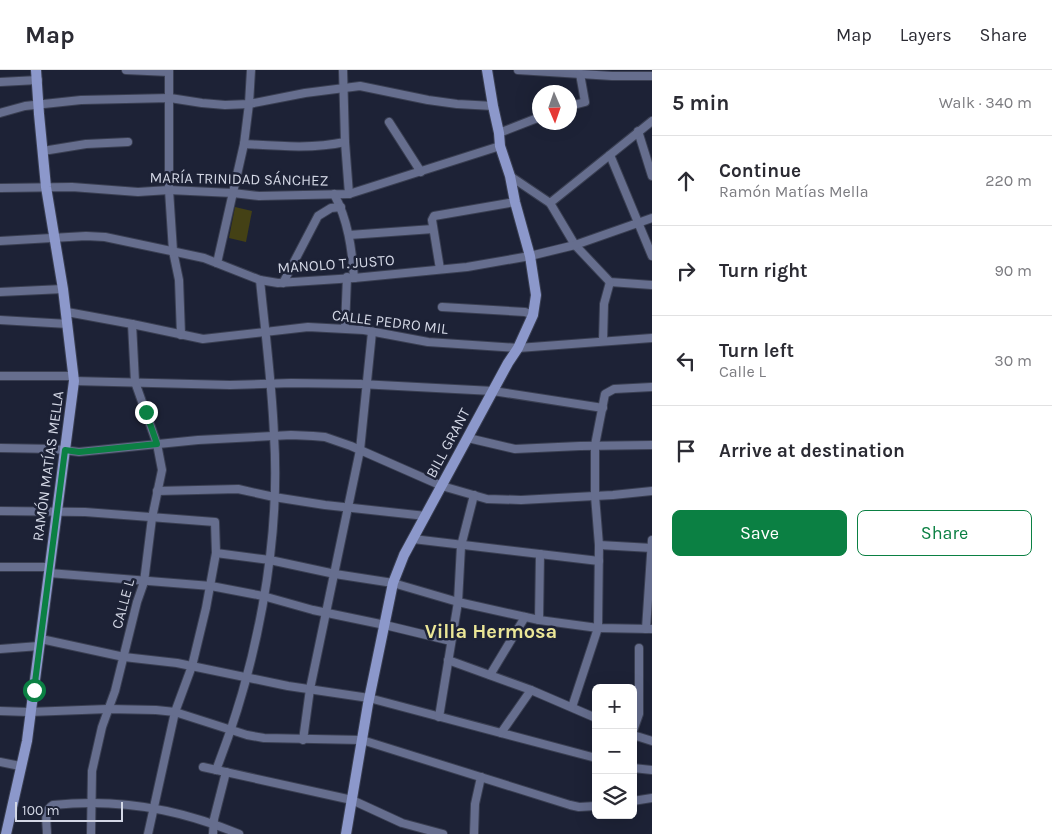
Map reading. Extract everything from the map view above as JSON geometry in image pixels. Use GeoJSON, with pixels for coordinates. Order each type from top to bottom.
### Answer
{"type":"FeatureCollection","features":[{"type":"Feature","properties":{"kind":"street"},"geometry":{"type":"LineString","coordinates":[[126,70],[169,71],[169,190],[173,251],[179,280],[181,335]]}},
{"type":"Feature","properties":{"kind":"street"},"geometry":{"type":"LineString","coordinates":[[216,263],[244,144],[251,70]]}},
{"type":"Feature","properties":{"kind":"street"},"geometry":{"type":"LineString","coordinates":[[343,70],[349,194]]}},
{"type":"Feature","properties":{"kind":"street","name":"BILL GRANT"},"geometry":{"type":"LineString","coordinates":[[346,834],[369,698],[393,583],[404,555],[518,348],[533,315],[536,295],[530,256],[510,176],[500,146],[487,70]]}},
{"type":"Feature","properties":{"kind":"street"},"geometry":{"type":"LineString","coordinates":[[518,70],[652,76]]}},
{"type":"Feature","properties":{"kind":"street"},"geometry":{"type":"LineString","coordinates":[[577,104],[585,102],[580,74]]}},
{"type":"Feature","properties":{"kind":"street"},"geometry":{"type":"LineString","coordinates":[[0,82],[37,75]]}},
{"type":"Feature","properties":{"kind":"street","name":"RAMÓN MATÍAS MELLA"},"geometry":{"type":"LineString","coordinates":[[6,834],[26,741],[29,712],[34,690],[74,378],[64,289],[46,187],[37,75]]}},
{"type":"Feature","properties":{"kind":"street"},"geometry":{"type":"LineString","coordinates":[[0,113],[25,106],[81,100],[170,98],[217,105],[249,104],[343,87],[360,86],[428,100],[493,106]]}},
{"type":"Feature","properties":{"kind":"street"},"geometry":{"type":"LineString","coordinates":[[499,133],[532,120]]}},
{"type":"Feature","properties":{"kind":"street"},"geometry":{"type":"LineString","coordinates":[[550,203],[652,121]]}},
{"type":"Feature","properties":{"kind":"street"},"geometry":{"type":"LineString","coordinates":[[389,122],[421,172]]}},
{"type":"Feature","properties":{"kind":"street"},"geometry":{"type":"LineString","coordinates":[[638,131],[652,176]]}},
{"type":"Feature","properties":{"kind":"street"},"geometry":{"type":"LineString","coordinates":[[43,151],[86,144],[128,142]]}},
{"type":"Feature","properties":{"kind":"street"},"geometry":{"type":"LineString","coordinates":[[244,144],[284,147],[318,146],[345,142]]}},
{"type":"Feature","properties":{"kind":"street","name":"MARÍA TRINIDAD SÁNCHEZ"},"geometry":{"type":"LineString","coordinates":[[0,188],[72,187],[138,192],[169,190],[259,196],[349,194],[500,146]]}},
{"type":"Feature","properties":{"kind":"street"},"geometry":{"type":"LineString","coordinates":[[610,155],[652,256]]}},
{"type":"Feature","properties":{"kind":"street"},"geometry":{"type":"LineString","coordinates":[[510,176],[550,203],[575,245],[610,282],[652,285]]}},
{"type":"Feature","properties":{"kind":"street"},"geometry":{"type":"LineString","coordinates":[[334,194],[342,208],[349,235],[350,278],[345,328]]}},
{"type":"Feature","properties":{"kind":"street"},"geometry":{"type":"LineString","coordinates":[[440,269],[433,229],[432,220],[434,216],[515,202]]}},
{"type":"Feature","properties":{"kind":"street"},"geometry":{"type":"LineString","coordinates":[[283,283],[318,216],[331,208],[342,208]]}},
{"type":"Feature","properties":{"kind":"street","name":"MANOLO T. JUSTO"},"geometry":{"type":"LineString","coordinates":[[0,241],[86,236],[105,237],[204,258],[260,280],[283,283],[440,269],[530,256],[575,245],[652,218]]}},
{"type":"Feature","properties":{"kind":"street"},"geometry":{"type":"LineString","coordinates":[[349,235],[433,229]]}},
{"type":"Feature","properties":{"kind":"street"},"geometry":{"type":"LineString","coordinates":[[216,770],[232,730],[247,678],[270,560],[275,436],[260,280]]}},
{"type":"Feature","properties":{"kind":"street"},"geometry":{"type":"LineString","coordinates":[[603,341],[604,304],[610,282]]}},
{"type":"Feature","properties":{"kind":"street"},"geometry":{"type":"LineString","coordinates":[[0,292],[64,289]]}},
{"type":"Feature","properties":{"kind":"street"},"geometry":{"type":"LineString","coordinates":[[442,307],[525,312],[533,315]]}},
{"type":"Feature","properties":{"kind":"street","name":"CALLE PEDRO MIL"},"geometry":{"type":"LineString","coordinates":[[67,312],[202,339],[308,327],[345,328],[428,342],[518,348],[652,338]]}},
{"type":"Feature","properties":{"kind":"street"},"geometry":{"type":"LineString","coordinates":[[0,320],[68,324]]}},
{"type":"Feature","properties":{"kind":"street","name":"CALLE L"},"geometry":{"type":"LineString","coordinates":[[90,834],[92,771],[97,747],[144,582],[152,518],[162,470],[157,444],[135,382],[132,324]]}},
{"type":"Feature","properties":{"kind":"street"},"geometry":{"type":"LineString","coordinates":[[304,740],[310,689],[360,450],[372,332]]}},
{"type":"Feature","properties":{"kind":"street"},"geometry":{"type":"LineString","coordinates":[[0,376],[135,382],[367,385],[493,391],[603,408]]}},
{"type":"Feature","properties":{"kind":"street"},"geometry":{"type":"LineString","coordinates":[[572,707],[598,628],[599,545],[595,496],[595,445],[605,394],[614,389],[652,387]]}},
{"type":"Feature","properties":{"kind":"street"},"geometry":{"type":"LineString","coordinates":[[0,448],[79,452],[198,440],[298,435],[325,437],[360,450],[442,486],[487,499],[521,500],[595,496],[652,490]]}},
{"type":"Feature","properties":{"kind":"street"},"geometry":{"type":"LineString","coordinates":[[468,438],[515,449],[595,445],[652,445]]}},
{"type":"Feature","properties":{"kind":"street"},"geometry":{"type":"LineString","coordinates":[[157,491],[238,488],[274,497],[349,508],[426,516]]}},
{"type":"Feature","properties":{"kind":"street"},"geometry":{"type":"LineString","coordinates":[[439,717],[458,602],[462,546],[474,495]]}},
{"type":"Feature","properties":{"kind":"street"},"geometry":{"type":"LineString","coordinates":[[0,511],[56,511],[213,521],[216,525],[216,553],[211,586],[192,666],[175,712],[148,834]]}},
{"type":"Feature","properties":{"kind":"street"},"geometry":{"type":"LineString","coordinates":[[413,539],[599,561]]}},
{"type":"Feature","properties":{"kind":"street"},"geometry":{"type":"LineString","coordinates":[[216,553],[270,560],[335,574],[393,583],[458,602],[539,620],[598,628],[649,629],[652,545],[599,545]]}},
{"type":"Feature","properties":{"kind":"street"},"geometry":{"type":"LineString","coordinates":[[539,620],[540,554]]}},
{"type":"Feature","properties":{"kind":"street"},"geometry":{"type":"LineString","coordinates":[[0,567],[49,570],[144,582],[211,586],[263,596],[327,613],[451,641]]}},
{"type":"Feature","properties":{"kind":"street"},"geometry":{"type":"LineString","coordinates":[[490,675],[524,617]]}},
{"type":"Feature","properties":{"kind":"street"},"geometry":{"type":"LineString","coordinates":[[0,648],[40,643],[124,657],[168,661],[247,678],[369,698],[592,757]]}},
{"type":"Feature","properties":{"kind":"street"},"geometry":{"type":"LineString","coordinates":[[634,729],[639,714],[639,648]]}},
{"type":"Feature","properties":{"kind":"street"},"geometry":{"type":"LineString","coordinates":[[448,660],[531,690],[592,716]]}},
{"type":"Feature","properties":{"kind":"street"},"geometry":{"type":"LineString","coordinates":[[501,733],[531,690]]}},
{"type":"Feature","properties":{"kind":"street"},"geometry":{"type":"LineString","coordinates":[[0,711],[29,712],[108,709],[175,712],[264,738],[362,740],[570,805],[592,806]]}},
{"type":"Feature","properties":{"kind":"street"},"geometry":{"type":"LineString","coordinates":[[637,736],[652,741]]}},
{"type":"Feature","properties":{"kind":"street"},"geometry":{"type":"LineString","coordinates":[[0,762],[20,766]]}},
{"type":"Feature","properties":{"kind":"street"},"geometry":{"type":"LineString","coordinates":[[203,767],[352,800],[402,823],[443,834]]}},
{"type":"Feature","properties":{"kind":"street"},"geometry":{"type":"LineString","coordinates":[[637,768],[652,770]]}},
{"type":"Feature","properties":{"kind":"street"},"geometry":{"type":"LineString","coordinates":[[214,834],[214,818],[226,772]]}},
{"type":"Feature","properties":{"kind":"street"},"geometry":{"type":"LineString","coordinates":[[474,834],[475,804],[481,777]]}},
{"type":"Feature","properties":{"kind":"street"},"geometry":{"type":"LineString","coordinates":[[637,800],[652,798]]}},
{"type":"Feature","properties":{"kind":"street"},"geometry":{"type":"LineString","coordinates":[[47,834],[46,813],[48,808],[53,805],[91,802],[153,808],[214,824],[239,834]]}},
{"type":"Feature","properties":{"kind":"shaded area"},"geometry":{"type":"Polygon","coordinates":[[[235,207],[252,211],[246,242],[229,238],[235,207]]]}},
{"type":"Feature","properties":{"kind":"district","name":"Villa Hermosa"},"geometry":{"type":"Point","coordinates":[491,631]}},
{"type":"Feature","properties":{"kind":"route"},"geometry":{"type":"LineString","coordinates":[[34,690],[65,450],[79,452],[157,444],[146,412]]}}]}
